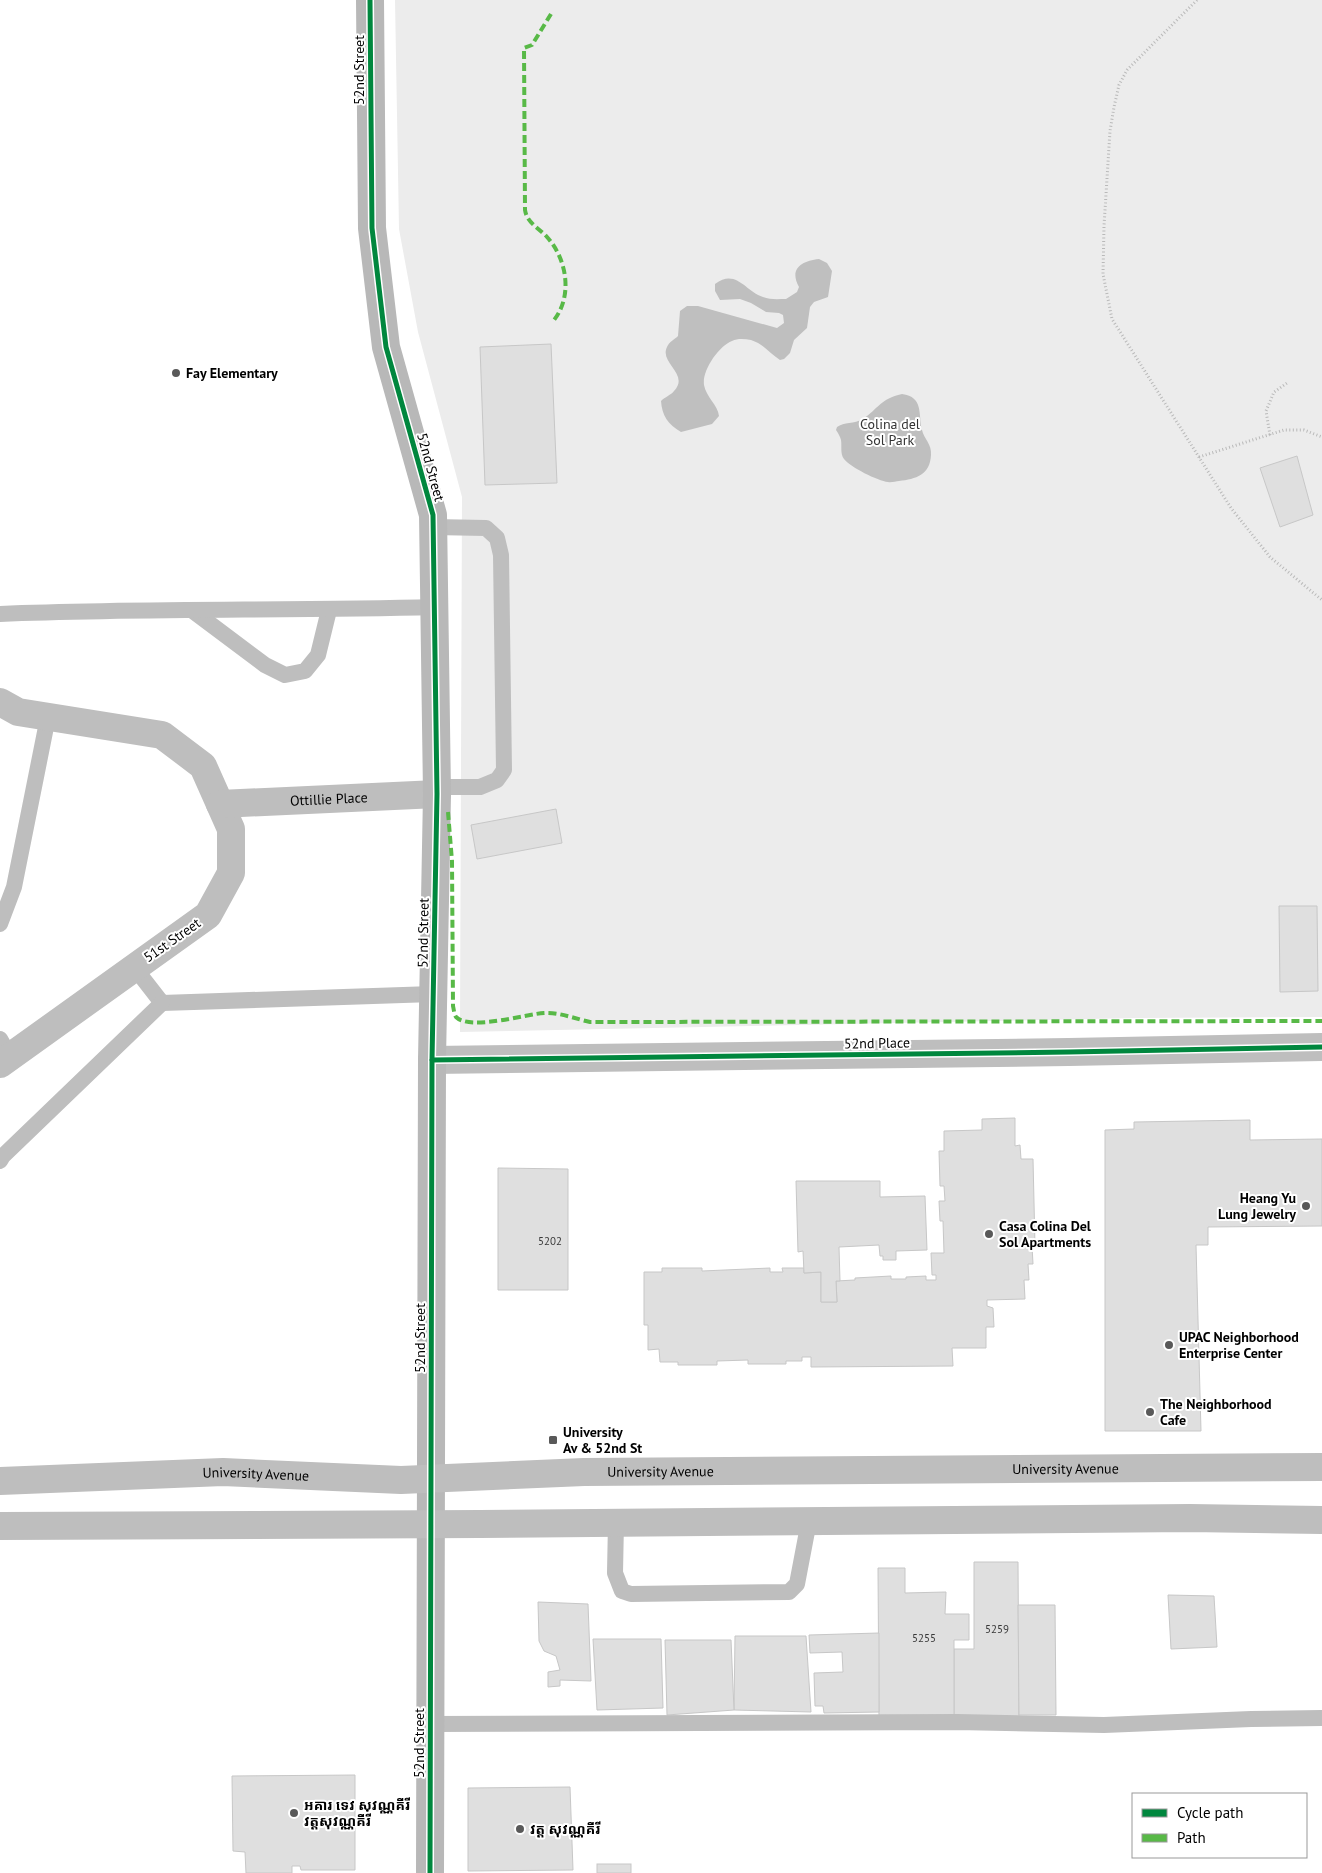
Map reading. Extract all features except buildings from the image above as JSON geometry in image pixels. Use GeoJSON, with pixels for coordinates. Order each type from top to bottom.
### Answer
{"type":"FeatureCollection","features":[{"type":"Feature","properties":{"kind":"main road","name":"51st Street"},"geometry":{"type":"LineString","coordinates":[[0,702],[18,712],[162,735],[203,766],[231,829],[231,873],[208,915],[134,967],[3,1053]]}},
{"type":"Feature","properties":{"kind":"main road","name":"Ottillie Place"},"geometry":{"type":"LineString","coordinates":[[220,804],[437,791]]}},
{"type":"Feature","properties":{"kind":"main road","name":"52nd Place"},"geometry":{"type":"LineString","coordinates":[[432,1060],[1322,1047]]}},
{"type":"Feature","properties":{"kind":"main road","name":"University Avenue"},"geometry":{"type":"LineString","coordinates":[[0,1481],[223,1472],[401,1480],[584,1472],[1322,1467]]}},
{"type":"Feature","properties":{"kind":"main road"},"geometry":{"type":"LineString","coordinates":[[0,1526],[1190,1518],[1322,1520]]}},
{"type":"Feature","properties":{"kind":"street","name":"52nd Street"},"geometry":{"type":"LineString","coordinates":[[370,0],[373,237],[386,348],[432,515],[433,527],[437,791],[432,1060],[430,1873]]}},
{"type":"Feature","properties":{"kind":"lane"},"geometry":{"type":"LineString","coordinates":[[433,527],[486,528],[496,538],[501,555],[504,770],[497,780],[480,787],[437,791]]}},
{"type":"Feature","properties":{"kind":"lane"},"geometry":{"type":"LineString","coordinates":[[0,614],[77,611],[329,610],[434,607]]}},
{"type":"Feature","properties":{"kind":"lane"},"geometry":{"type":"LineString","coordinates":[[193,611],[264,665],[285,675],[305,671],[318,655],[329,610]]}},
{"type":"Feature","properties":{"kind":"lane"},"geometry":{"type":"LineString","coordinates":[[0,924],[14,887],[48,717]]}},
{"type":"Feature","properties":{"kind":"lane"},"geometry":{"type":"LineString","coordinates":[[134,967],[162,1003]]}},
{"type":"Feature","properties":{"kind":"lane"},"geometry":{"type":"LineString","coordinates":[[0,1161],[2,1156],[60,1099],[162,1003],[434,994]]}},
{"type":"Feature","properties":{"kind":"lane"},"geometry":{"type":"LineString","coordinates":[[616,1522],[615,1573],[622,1591],[631,1594],[788,1592],[797,1584],[809,1521]]}},
{"type":"Feature","properties":{"kind":"lane"},"geometry":{"type":"LineString","coordinates":[[430,1724],[957,1722],[1104,1725],[1322,1718]]}},
{"type":"Feature","properties":{"kind":"path"},"geometry":{"type":"LineString","coordinates":[[1197,0],[1127,70],[1119,84],[1110,131],[1104,226],[1103,274],[1112,319],[1230,508],[1270,557],[1322,600]]}},
{"type":"Feature","properties":{"kind":"path"},"geometry":{"type":"LineString","coordinates":[[1270,435],[1266,412],[1274,392],[1287,383]]}},
{"type":"Feature","properties":{"kind":"path"},"geometry":{"type":"LineString","coordinates":[[1198,457],[1284,430],[1304,430],[1322,437]]}},
{"type":"Feature","properties":{"kind":"green space","name":"Colina del Sol Park"},"geometry":{"type":"Polygon","coordinates":[[[395,0],[1322,0],[1322,1017],[1138,1018],[460,1032],[462,497],[418,332],[399,229],[395,0]]]}},
{"type":"Feature","properties":{"kind":"shaded area"},"geometry":{"type":"Polygon","coordinates":[[[819,259],[827,263],[832,271],[828,297],[814,302],[810,307],[807,328],[794,340],[790,353],[780,360],[760,344],[751,340],[737,339],[727,344],[712,359],[704,379],[705,389],[717,408],[719,416],[712,424],[681,432],[673,426],[664,415],[661,401],[673,392],[678,385],[679,379],[666,353],[668,345],[678,336],[680,311],[687,306],[698,306],[777,328],[784,323],[783,315],[766,312],[740,299],[720,300],[715,291],[715,284],[729,278],[740,282],[763,297],[786,299],[797,292],[799,287],[795,275],[798,267],[819,259]]]}},
{"type":"Feature","properties":{"kind":"shaded area"},"geometry":{"type":"Polygon","coordinates":[[[902,394],[909,396],[917,402],[922,430],[930,448],[930,462],[921,475],[905,480],[883,481],[858,470],[844,459],[840,436],[836,430],[840,425],[863,419],[884,401],[902,394]]]}},
{"type":"Feature","properties":{"kind":"marked path"},"geometry":{"type":"LineString","coordinates":[[551,14],[532,45],[524,48],[525,210],[531,222],[554,246],[563,267],[565,278],[564,300],[554,320]]}},
{"type":"Feature","properties":{"kind":"marked path"},"geometry":{"type":"LineString","coordinates":[[448,812],[452,861],[453,1006],[456,1017],[463,1021],[498,1021],[544,1013],[590,1022],[1322,1021]]}},
{"type":"Feature","properties":{"kind":"cycle path"},"geometry":{"type":"LineString","coordinates":[[370,0],[372,228],[386,347],[433,515],[437,794],[432,1060],[430,1873]]}},
{"type":"Feature","properties":{"kind":"cycle path"},"geometry":{"type":"LineString","coordinates":[[432,1060],[1322,1047]]}},
{"type":"Feature","properties":{"kind":"place","name":"Fay Elementary"},"geometry":{"type":"Point","coordinates":[176,373]}},
{"type":"Feature","properties":{"kind":"place","name":"Heang Yu Lung Jewelry"},"geometry":{"type":"Point","coordinates":[1306,1206]}},
{"type":"Feature","properties":{"kind":"place","name":"Casa Colina Del Sol Apartments"},"geometry":{"type":"Point","coordinates":[989,1234]}},
{"type":"Feature","properties":{"kind":"place","name":"UPAC Neighborhood Enterprise Center"},"geometry":{"type":"Point","coordinates":[1169,1345]}},
{"type":"Feature","properties":{"kind":"place","name":"The Neighborhood Cafe"},"geometry":{"type":"Point","coordinates":[1150,1412]}},
{"type":"Feature","properties":{"kind":"place","name":"University Av & 52nd St"},"geometry":{"type":"Point","coordinates":[553,1440]}},
{"type":"Feature","properties":{"kind":"place","name":"អគារ ទេវ សុវណ្ណគីរី វត្តសុវណ្ណគីរី"},"geometry":{"type":"Point","coordinates":[294,1813]}},
{"type":"Feature","properties":{"kind":"place","name":"វត្ត សុវណ្ណគីរី"},"geometry":{"type":"Point","coordinates":[520,1829]}}]}
